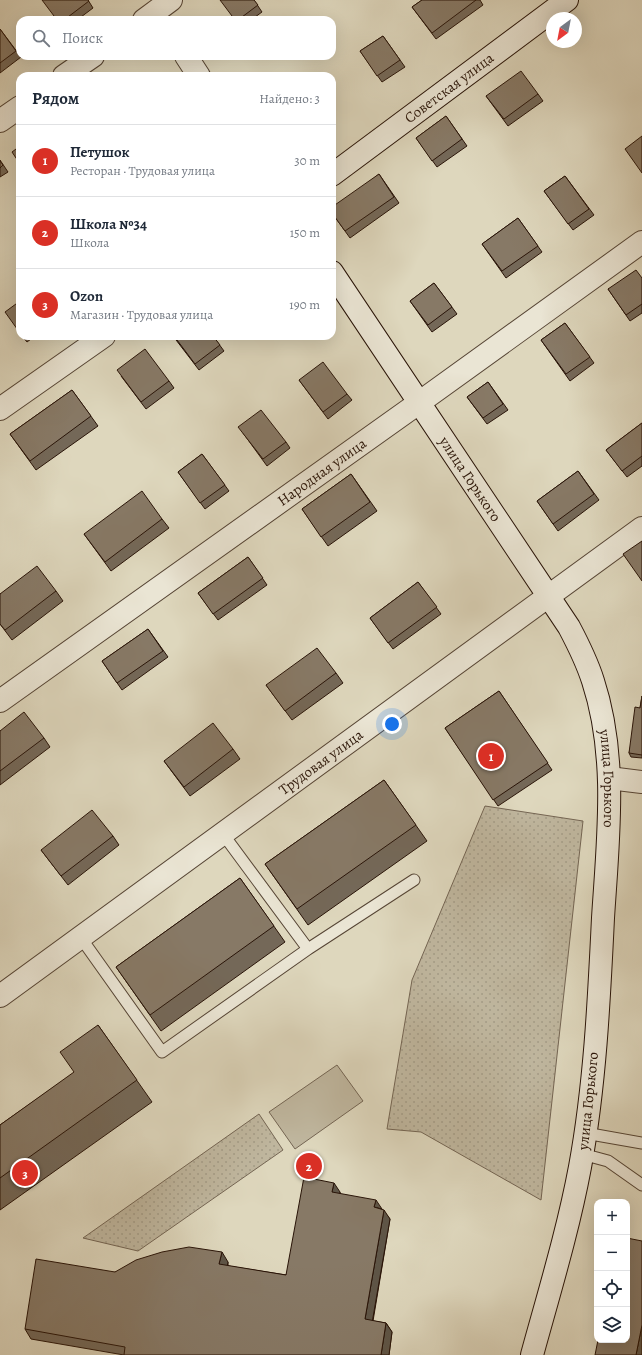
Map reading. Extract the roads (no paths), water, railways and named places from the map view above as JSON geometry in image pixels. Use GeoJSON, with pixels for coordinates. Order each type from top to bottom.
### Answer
{"type":"FeatureCollection","features":[{"type":"Feature","properties":{"kind":"street","name":"Советская улица"},"geometry":{"type":"LineString","coordinates":[[336,172],[567,0]]}},
{"type":"Feature","properties":{"kind":"street"},"geometry":{"type":"LineString","coordinates":[[70,72],[87,60]]}},
{"type":"Feature","properties":{"kind":"street"},"geometry":{"type":"LineString","coordinates":[[189,60],[196,72]]}},
{"type":"Feature","properties":{"kind":"street"},"geometry":{"type":"LineString","coordinates":[[0,121],[16,110]]}},
{"type":"Feature","properties":{"kind":"street","name":"Народная улица"},"geometry":{"type":"LineString","coordinates":[[0,701],[642,242]]}},
{"type":"Feature","properties":{"kind":"street","name":"улица Горького"},"geometry":{"type":"LineString","coordinates":[[336,278],[549,595],[583,654],[594,682],[606,736],[609,778],[609,819],[600,982],[585,1133],[567,1226],[532,1355]]}},
{"type":"Feature","properties":{"kind":"street"},"geometry":{"type":"LineString","coordinates":[[0,408],[98,340]]}},
{"type":"Feature","properties":{"kind":"street","name":"Трудовая улица"},"geometry":{"type":"LineString","coordinates":[[0,996],[642,528]]}},
{"type":"Feature","properties":{"kind":"street"},"geometry":{"type":"LineString","coordinates":[[609,778],[642,782]]}},
{"type":"Feature","properties":{"kind":"lane"},"geometry":{"type":"LineString","coordinates":[[223,834],[308,949]]}},
{"type":"Feature","properties":{"kind":"lane"},"geometry":{"type":"LineString","coordinates":[[81,938],[162,1052],[308,949],[414,880]]}},
{"type":"Feature","properties":{"kind":"lane"},"geometry":{"type":"LineString","coordinates":[[585,1133],[642,1143]]}},
{"type":"Feature","properties":{"kind":"lane"},"geometry":{"type":"LineString","coordinates":[[582,1154],[608,1160],[642,1186]]}},
{"type":"Feature","properties":{"kind":"place","name":"Петушок"},"geometry":{"type":"Point","coordinates":[491,756]}},
{"type":"Feature","properties":{"kind":"place","name":"Школа №34"},"geometry":{"type":"Point","coordinates":[309,1166]}},
{"type":"Feature","properties":{"kind":"place","name":"Ozon"},"geometry":{"type":"Point","coordinates":[25,1173]}}]}
